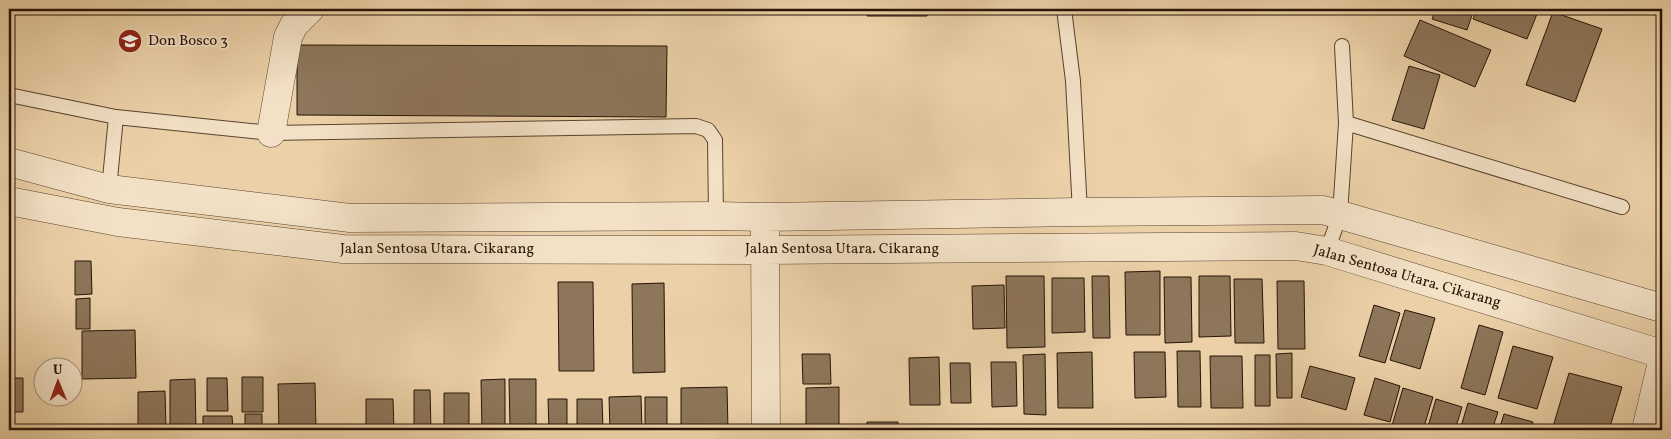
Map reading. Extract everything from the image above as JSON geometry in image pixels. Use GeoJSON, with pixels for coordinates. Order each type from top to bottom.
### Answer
{"type":"FeatureCollection","features":[{"type":"Feature","properties":{"kind":"street"},"geometry":{"type":"LineString","coordinates":[[271,134],[288,37],[294,25],[310,9]]}},
{"type":"Feature","properties":{"kind":"street","name":"Jalan Sentosa Utara. Cikarang"},"geometry":{"type":"LineString","coordinates":[[9,162],[108,189],[350,218],[765,217],[1323,210],[1662,308]]}},
{"type":"Feature","properties":{"kind":"street","name":"Jalan Sentosa Utara. Cikarang"},"geometry":{"type":"LineString","coordinates":[[9,201],[118,222],[343,249],[764,250],[1296,246],[1327,251],[1662,354]]}},
{"type":"Feature","properties":{"kind":"street"},"geometry":{"type":"LineString","coordinates":[[765,217],[766,430]]}},
{"type":"Feature","properties":{"kind":"street"},"geometry":{"type":"LineString","coordinates":[[1646,430],[1662,362]]}},
{"type":"Feature","properties":{"kind":"lane"},"geometry":{"type":"LineString","coordinates":[[1064,9],[1072,81],[1080,212]]}},
{"type":"Feature","properties":{"kind":"lane"},"geometry":{"type":"LineString","coordinates":[[1327,251],[1340,215],[1346,123],[1342,46]]}},
{"type":"Feature","properties":{"kind":"lane"},"geometry":{"type":"LineString","coordinates":[[9,95],[116,117],[271,134],[696,126],[708,130],[715,140],[716,216]]}},
{"type":"Feature","properties":{"kind":"lane"},"geometry":{"type":"LineString","coordinates":[[108,189],[116,117]]}},
{"type":"Feature","properties":{"kind":"lane"},"geometry":{"type":"LineString","coordinates":[[1346,123],[1622,207]]}},
{"type":"Feature","properties":{"kind":"building"},"geometry":{"type":"Polygon","coordinates":[[[867,9],[927,9],[927,16],[867,16],[867,9]]]}},
{"type":"Feature","properties":{"kind":"building"},"geometry":{"type":"Polygon","coordinates":[[[1436,9],[1474,9],[1467,30],[1432,19],[1436,9]]]}},
{"type":"Feature","properties":{"kind":"building"},"geometry":{"type":"Polygon","coordinates":[[[1477,9],[1539,9],[1527,39],[1473,19],[1477,9]]]}},
{"type":"Feature","properties":{"kind":"building"},"geometry":{"type":"Polygon","coordinates":[[[1553,12],[1602,29],[1575,102],[1526,85],[1553,12]]]}},
{"type":"Feature","properties":{"kind":"building"},"geometry":{"type":"Polygon","coordinates":[[[1420,20],[1491,50],[1475,87],[1404,56],[1420,20]]]}},
{"type":"Feature","properties":{"kind":"building"},"geometry":{"type":"Polygon","coordinates":[[[297,45],[667,46],[666,117],[297,115],[297,45]]]}},
{"type":"Feature","properties":{"kind":"building"},"geometry":{"type":"Polygon","coordinates":[[[1409,66],[1440,75],[1424,129],[1392,120],[1409,66]]]}},
{"type":"Feature","properties":{"kind":"building"},"geometry":{"type":"Polygon","coordinates":[[[75,261],[91,261],[92,294],[75,295],[75,261]]]}},
{"type":"Feature","properties":{"kind":"building"},"geometry":{"type":"Polygon","coordinates":[[[1160,271],[1160,335],[1126,335],[1125,272],[1160,271]]]}},
{"type":"Feature","properties":{"kind":"building"},"geometry":{"type":"Polygon","coordinates":[[[1006,276],[1044,276],[1045,347],[1007,348],[1006,276]]]}},
{"type":"Feature","properties":{"kind":"building"},"geometry":{"type":"Polygon","coordinates":[[[1092,276],[1109,276],[1110,338],[1093,338],[1092,276]]]}},
{"type":"Feature","properties":{"kind":"building"},"geometry":{"type":"Polygon","coordinates":[[[1199,276],[1230,276],[1231,336],[1199,337],[1199,276]]]}},
{"type":"Feature","properties":{"kind":"building"},"geometry":{"type":"Polygon","coordinates":[[[1164,277],[1191,277],[1192,342],[1165,343],[1164,277]]]}},
{"type":"Feature","properties":{"kind":"building"},"geometry":{"type":"Polygon","coordinates":[[[1052,278],[1084,278],[1085,332],[1052,333],[1052,278]]]}},
{"type":"Feature","properties":{"kind":"building"},"geometry":{"type":"Polygon","coordinates":[[[1234,279],[1262,279],[1264,343],[1235,343],[1234,279]]]}},
{"type":"Feature","properties":{"kind":"building"},"geometry":{"type":"Polygon","coordinates":[[[1277,281],[1304,281],[1305,349],[1278,349],[1277,281]]]}},
{"type":"Feature","properties":{"kind":"building"},"geometry":{"type":"Polygon","coordinates":[[[558,282],[593,282],[594,371],[559,371],[558,282]]]}},
{"type":"Feature","properties":{"kind":"building"},"geometry":{"type":"Polygon","coordinates":[[[664,283],[665,372],[633,373],[632,284],[664,283]]]}},
{"type":"Feature","properties":{"kind":"building"},"geometry":{"type":"Polygon","coordinates":[[[1004,285],[1005,328],[973,329],[972,286],[1004,285]]]}},
{"type":"Feature","properties":{"kind":"building"},"geometry":{"type":"Polygon","coordinates":[[[90,298],[90,329],[76,329],[76,299],[90,298]]]}},
{"type":"Feature","properties":{"kind":"building"},"geometry":{"type":"Polygon","coordinates":[[[1374,305],[1400,313],[1385,363],[1359,356],[1374,305]]]}},
{"type":"Feature","properties":{"kind":"building"},"geometry":{"type":"Polygon","coordinates":[[[1405,310],[1435,318],[1420,369],[1390,360],[1405,310]]]}},
{"type":"Feature","properties":{"kind":"building"},"geometry":{"type":"Polygon","coordinates":[[[1479,325],[1503,332],[1485,395],[1461,388],[1479,325]]]}},
{"type":"Feature","properties":{"kind":"building"},"geometry":{"type":"Polygon","coordinates":[[[135,330],[136,378],[82,379],[82,331],[135,330]]]}},
{"type":"Feature","properties":{"kind":"building"},"geometry":{"type":"Polygon","coordinates":[[[1513,346],[1553,357],[1537,409],[1498,398],[1513,346]]]}},
{"type":"Feature","properties":{"kind":"building"},"geometry":{"type":"Polygon","coordinates":[[[1177,351],[1200,351],[1201,407],[1178,407],[1177,351]]]}},
{"type":"Feature","properties":{"kind":"building"},"geometry":{"type":"Polygon","coordinates":[[[1092,352],[1093,408],[1058,408],[1057,353],[1092,352]]]}},
{"type":"Feature","properties":{"kind":"building"},"geometry":{"type":"Polygon","coordinates":[[[1134,352],[1165,352],[1166,397],[1135,398],[1134,352]]]}},
{"type":"Feature","properties":{"kind":"building"},"geometry":{"type":"Polygon","coordinates":[[[1292,353],[1292,398],[1277,398],[1276,354],[1292,353]]]}},
{"type":"Feature","properties":{"kind":"building"},"geometry":{"type":"Polygon","coordinates":[[[802,354],[830,354],[831,384],[803,384],[802,354]]]}},
{"type":"Feature","properties":{"kind":"building"},"geometry":{"type":"Polygon","coordinates":[[[1045,354],[1046,415],[1024,414],[1023,355],[1045,354]]]}},
{"type":"Feature","properties":{"kind":"building"},"geometry":{"type":"Polygon","coordinates":[[[1255,355],[1270,355],[1270,406],[1255,406],[1255,355]]]}},
{"type":"Feature","properties":{"kind":"building"},"geometry":{"type":"Polygon","coordinates":[[[1210,356],[1242,356],[1243,408],[1211,408],[1210,356]]]}},
{"type":"Feature","properties":{"kind":"building"},"geometry":{"type":"Polygon","coordinates":[[[939,357],[940,405],[910,405],[909,358],[939,357]]]}},
{"type":"Feature","properties":{"kind":"building"},"geometry":{"type":"Polygon","coordinates":[[[991,362],[1016,362],[1017,406],[992,407],[991,362]]]}},
{"type":"Feature","properties":{"kind":"building"},"geometry":{"type":"Polygon","coordinates":[[[950,363],[970,363],[971,403],[951,403],[950,363]]]}},
{"type":"Feature","properties":{"kind":"building"},"geometry":{"type":"Polygon","coordinates":[[[1310,366],[1355,378],[1346,410],[1301,397],[1310,366]]]}},
{"type":"Feature","properties":{"kind":"building"},"geometry":{"type":"Polygon","coordinates":[[[1569,373],[1622,387],[1609,430],[1552,430],[1569,373]]]}},
{"type":"Feature","properties":{"kind":"building"},"geometry":{"type":"Polygon","coordinates":[[[242,377],[263,377],[263,412],[242,412],[242,377]]]}},
{"type":"Feature","properties":{"kind":"building"},"geometry":{"type":"Polygon","coordinates":[[[9,378],[23,378],[23,412],[9,412],[9,378]]]}},
{"type":"Feature","properties":{"kind":"building"},"geometry":{"type":"Polygon","coordinates":[[[207,378],[227,378],[228,411],[207,411],[207,378]]]}},
{"type":"Feature","properties":{"kind":"building"},"geometry":{"type":"Polygon","coordinates":[[[1375,378],[1400,386],[1390,422],[1364,415],[1375,378]]]}},
{"type":"Feature","properties":{"kind":"building"},"geometry":{"type":"Polygon","coordinates":[[[195,379],[196,430],[170,430],[170,380],[195,379]]]}},
{"type":"Feature","properties":{"kind":"building"},"geometry":{"type":"Polygon","coordinates":[[[505,379],[505,430],[482,430],[481,380],[505,379]]]}},
{"type":"Feature","properties":{"kind":"building"},"geometry":{"type":"Polygon","coordinates":[[[509,379],[536,379],[536,425],[510,426],[509,379]]]}},
{"type":"Feature","properties":{"kind":"building"},"geometry":{"type":"Polygon","coordinates":[[[315,383],[316,430],[279,430],[278,384],[315,383]]]}},
{"type":"Feature","properties":{"kind":"building"},"geometry":{"type":"Polygon","coordinates":[[[727,387],[728,430],[681,430],[681,388],[727,387]]]}},
{"type":"Feature","properties":{"kind":"building"},"geometry":{"type":"Polygon","coordinates":[[[839,387],[839,426],[806,426],[806,388],[839,387]]]}},
{"type":"Feature","properties":{"kind":"building"},"geometry":{"type":"Polygon","coordinates":[[[1403,388],[1433,397],[1423,430],[1391,429],[1403,388]]]}},
{"type":"Feature","properties":{"kind":"building"},"geometry":{"type":"Polygon","coordinates":[[[414,390],[430,390],[431,430],[414,430],[414,390]]]}},
{"type":"Feature","properties":{"kind":"building"},"geometry":{"type":"Polygon","coordinates":[[[165,391],[166,430],[138,430],[138,392],[165,391]]]}},
{"type":"Feature","properties":{"kind":"building"},"geometry":{"type":"Polygon","coordinates":[[[444,393],[469,393],[469,430],[444,430],[444,393]]]}},
{"type":"Feature","properties":{"kind":"building"},"geometry":{"type":"Polygon","coordinates":[[[641,396],[642,430],[610,430],[609,397],[641,396]]]}},
{"type":"Feature","properties":{"kind":"building"},"geometry":{"type":"Polygon","coordinates":[[[645,397],[667,397],[667,430],[645,430],[645,397]]]}},
{"type":"Feature","properties":{"kind":"building"},"geometry":{"type":"Polygon","coordinates":[[[366,399],[393,399],[394,430],[366,430],[366,399]]]}},
{"type":"Feature","properties":{"kind":"building"},"geometry":{"type":"Polygon","coordinates":[[[548,399],[567,399],[567,430],[549,430],[548,399]]]}},
{"type":"Feature","properties":{"kind":"building"},"geometry":{"type":"Polygon","coordinates":[[[577,399],[602,399],[603,430],[577,430],[577,399]]]}},
{"type":"Feature","properties":{"kind":"building"},"geometry":{"type":"Polygon","coordinates":[[[1436,399],[1462,407],[1455,430],[1427,430],[1436,399]]]}},
{"type":"Feature","properties":{"kind":"building"},"geometry":{"type":"Polygon","coordinates":[[[1468,403],[1498,412],[1492,430],[1460,430],[1468,403]]]}},
{"type":"Feature","properties":{"kind":"building"},"geometry":{"type":"Polygon","coordinates":[[[245,414],[262,414],[262,430],[245,430],[245,414]]]}},
{"type":"Feature","properties":{"kind":"building"},"geometry":{"type":"Polygon","coordinates":[[[1504,414],[1533,422],[1530,430],[1499,430],[1504,414]]]}},
{"type":"Feature","properties":{"kind":"building"},"geometry":{"type":"Polygon","coordinates":[[[203,416],[232,416],[233,430],[203,430],[203,416]]]}},
{"type":"Feature","properties":{"kind":"building"},"geometry":{"type":"Polygon","coordinates":[[[867,422],[898,422],[898,430],[867,430],[867,422]]]}},
{"type":"Feature","properties":{"kind":"place","name":"Don Bosco 3"},"geometry":{"type":"Point","coordinates":[130,41]}}]}
